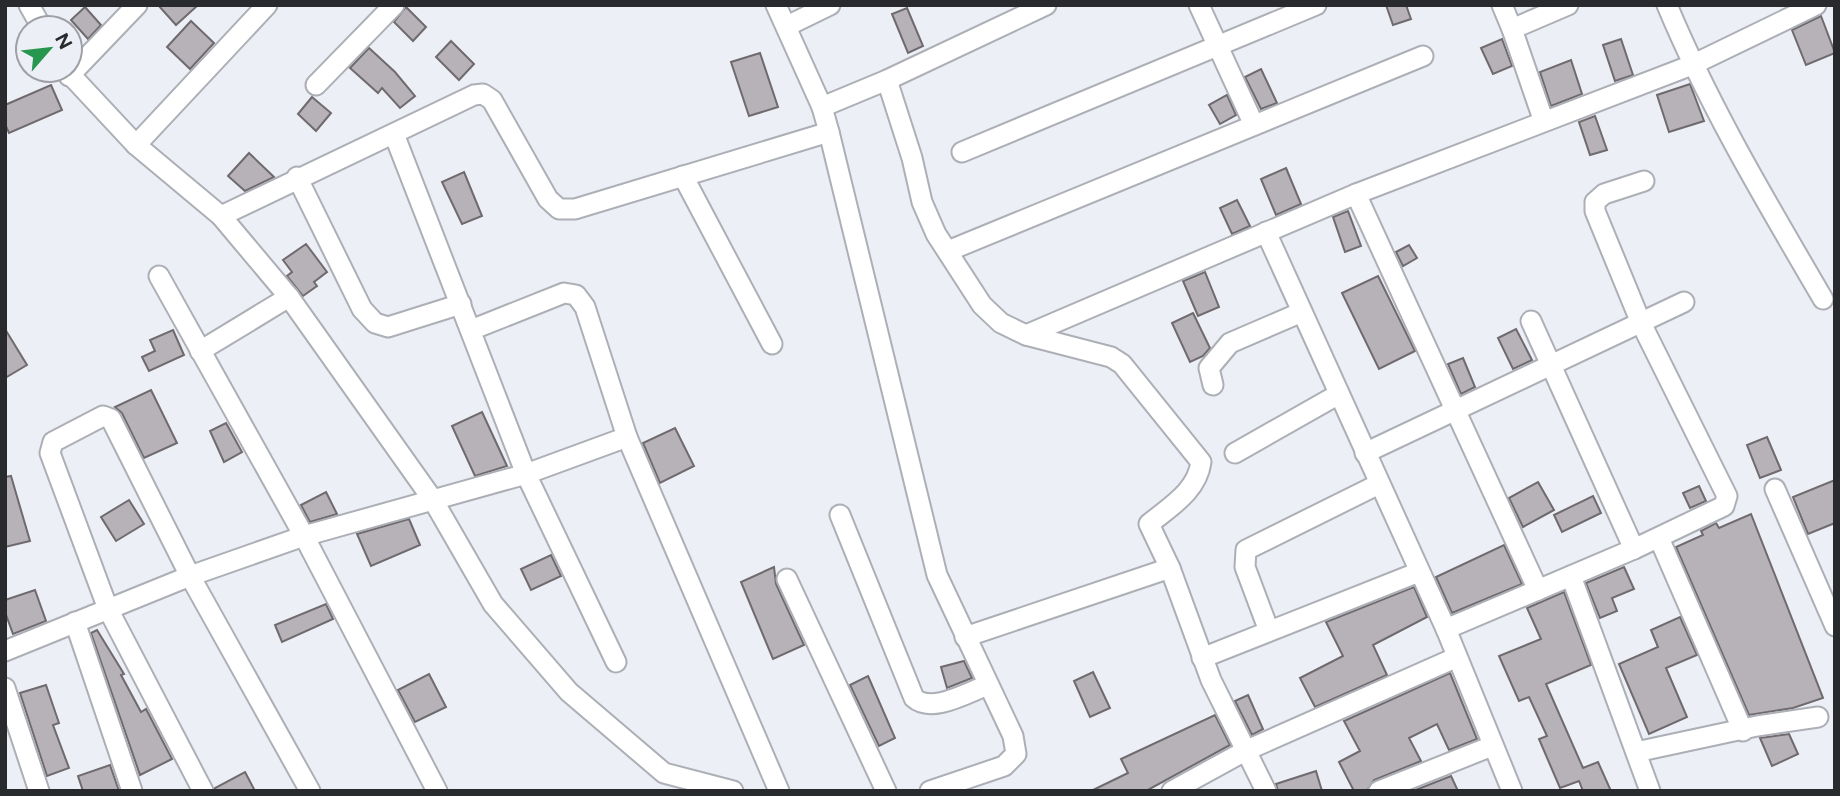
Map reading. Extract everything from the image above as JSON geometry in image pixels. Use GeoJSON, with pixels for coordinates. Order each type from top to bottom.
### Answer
{"type":"FeatureCollection","features":[{"type":"Feature","properties":{"kind":"street"},"geometry":{"type":"LineString","coordinates":[[84,57],[137,5]]}},
{"type":"Feature","properties":{"kind":"street"},"geometry":{"type":"LineString","coordinates":[[136,145],[267,5]]}},
{"type":"Feature","properties":{"kind":"street"},"geometry":{"type":"LineString","coordinates":[[776,5],[822,107],[937,575],[1013,736],[1016,754],[1004,766],[930,791]]}},
{"type":"Feature","properties":{"kind":"street"},"geometry":{"type":"LineString","coordinates":[[787,26],[830,5]]}},
{"type":"Feature","properties":{"kind":"street"},"geometry":{"type":"LineString","coordinates":[[1199,5],[1254,125]]}},
{"type":"Feature","properties":{"kind":"street"},"geometry":{"type":"LineString","coordinates":[[962,152],[1316,5]]}},
{"type":"Feature","properties":{"kind":"street"},"geometry":{"type":"LineString","coordinates":[[1502,5],[1543,120]]}},
{"type":"Feature","properties":{"kind":"street"},"geometry":{"type":"LineString","coordinates":[[1512,29],[1568,5]]}},
{"type":"Feature","properties":{"kind":"street"},"geometry":{"type":"LineString","coordinates":[[1667,5],[1692,65],[1745,167],[1823,299]]}},
{"type":"Feature","properties":{"kind":"street"},"geometry":{"type":"LineString","coordinates":[[1026,335],[1356,194],[1692,65],[1816,5]]}},
{"type":"Feature","properties":{"kind":"street"},"geometry":{"type":"LineString","coordinates":[[822,107],[887,80],[1041,6]]}},
{"type":"Feature","properties":{"kind":"street"},"geometry":{"type":"LineString","coordinates":[[316,85],[386,8]]}},
{"type":"Feature","properties":{"kind":"street"},"geometry":{"type":"LineString","coordinates":[[947,251],[1423,56]]}},
{"type":"Feature","properties":{"kind":"street"},"geometry":{"type":"LineString","coordinates":[[887,80],[912,158],[922,202],[947,251],[982,305],[1000,323],[1026,335],[1111,357],[1122,365],[1201,462],[1199,474],[1190,489],[1149,524],[1170,568],[1202,658],[1266,791]]}},
{"type":"Feature","properties":{"kind":"street"},"geometry":{"type":"LineString","coordinates":[[78,84],[136,145],[220,216],[289,297],[433,500],[493,604],[569,692],[666,782],[733,791]]}},
{"type":"Feature","properties":{"kind":"street"},"geometry":{"type":"LineString","coordinates":[[220,216],[297,177],[394,135],[474,94],[483,94],[492,100],[548,199],[559,209],[575,209],[829,132]]}},
{"type":"Feature","properties":{"kind":"street"},"geometry":{"type":"LineString","coordinates":[[394,135],[526,474],[616,662]]}},
{"type":"Feature","properties":{"kind":"street"},"geometry":{"type":"LineString","coordinates":[[683,176],[772,344]]}},
{"type":"Feature","properties":{"kind":"street"},"geometry":{"type":"LineString","coordinates":[[297,177],[362,309],[375,323],[388,327],[461,304]]}},
{"type":"Feature","properties":{"kind":"street"},"geometry":{"type":"LineString","coordinates":[[1446,629],[1634,550],[1718,511],[1727,496],[1641,323],[1595,211],[1595,202],[1604,194],[1644,181]]}},
{"type":"Feature","properties":{"kind":"street"},"geometry":{"type":"LineString","coordinates":[[1356,194],[1538,590]]}},
{"type":"Feature","properties":{"kind":"street"},"geometry":{"type":"LineString","coordinates":[[1266,232],[1446,629],[1455,658],[1512,791]]}},
{"type":"Feature","properties":{"kind":"street"},"geometry":{"type":"LineString","coordinates":[[159,276],[304,536],[437,791]]}},
{"type":"Feature","properties":{"kind":"street"},"geometry":{"type":"LineString","coordinates":[[471,330],[564,293],[576,295],[585,307],[627,437],[779,791]]}},
{"type":"Feature","properties":{"kind":"street"},"geometry":{"type":"LineString","coordinates":[[200,351],[289,297]]}},
{"type":"Feature","properties":{"kind":"street"},"geometry":{"type":"LineString","coordinates":[[1365,453],[1684,303]]}},
{"type":"Feature","properties":{"kind":"street"},"geometry":{"type":"LineString","coordinates":[[1213,385],[1209,368],[1230,343],[1302,312]]}},
{"type":"Feature","properties":{"kind":"street"},"geometry":{"type":"LineString","coordinates":[[1531,321],[1634,550]]}},
{"type":"Feature","properties":{"kind":"street"},"geometry":{"type":"LineString","coordinates":[[1235,453],[1339,394]]}},
{"type":"Feature","properties":{"kind":"street"},"geometry":{"type":"LineString","coordinates":[[203,791],[108,609],[49,447],[103,416],[111,419],[190,576],[310,791]]}},
{"type":"Feature","properties":{"kind":"street"},"geometry":{"type":"LineString","coordinates":[[6,647],[190,576],[304,536],[526,474],[627,437]]}},
{"type":"Feature","properties":{"kind":"street"},"geometry":{"type":"LineString","coordinates":[[1269,631],[1245,567],[1246,550],[1379,484]]}},
{"type":"Feature","properties":{"kind":"street"},"geometry":{"type":"LineString","coordinates":[[1775,489],[1835,626]]}},
{"type":"Feature","properties":{"kind":"street"},"geometry":{"type":"LineString","coordinates":[[840,515],[914,698],[921,704],[932,705],[988,685]]}},
{"type":"Feature","properties":{"kind":"street"},"geometry":{"type":"LineString","coordinates":[[1659,538],[1743,731]]}},
{"type":"Feature","properties":{"kind":"street"},"geometry":{"type":"LineString","coordinates":[[965,637],[1170,568]]}},
{"type":"Feature","properties":{"kind":"street"},"geometry":{"type":"LineString","coordinates":[[1202,658],[1419,572]]}},
{"type":"Feature","properties":{"kind":"street"},"geometry":{"type":"LineString","coordinates":[[1571,576],[1650,791]]}},
{"type":"Feature","properties":{"kind":"street"},"geometry":{"type":"LineString","coordinates":[[787,579],[886,791]]}},
{"type":"Feature","properties":{"kind":"street"},"geometry":{"type":"LineString","coordinates":[[75,622],[132,791]]}},
{"type":"Feature","properties":{"kind":"street"},"geometry":{"type":"LineString","coordinates":[[1172,791],[1245,751],[1455,658]]}},
{"type":"Feature","properties":{"kind":"street"},"geometry":{"type":"LineString","coordinates":[[5,688],[39,791]]}},
{"type":"Feature","properties":{"kind":"street"},"geometry":{"type":"LineString","coordinates":[[1636,752],[1757,726],[1818,717]]}},
{"type":"Feature","properties":{"kind":"street"},"geometry":{"type":"LineString","coordinates":[[1379,791],[1492,746]]}},
{"type":"Feature","properties":{"kind":"building"},"geometry":{"type":"Polygon","coordinates":[[[158,5],[198,5],[176,25],[158,5]]]}},
{"type":"Feature","properties":{"kind":"building"},"geometry":{"type":"Polygon","coordinates":[[[1386,5],[1406,5],[1411,19],[1393,25],[1386,5]]]}},
{"type":"Feature","properties":{"kind":"building"},"geometry":{"type":"Polygon","coordinates":[[[85,7],[101,25],[88,39],[84,35],[84,14],[77,14],[85,7]]]}},
{"type":"Feature","properties":{"kind":"building"},"geometry":{"type":"Polygon","coordinates":[[[406,7],[426,27],[413,41],[394,22],[406,7]]]}},
{"type":"Feature","properties":{"kind":"building"},"geometry":{"type":"Polygon","coordinates":[[[907,8],[923,46],[908,53],[892,14],[907,8]]]}},
{"type":"Feature","properties":{"kind":"building"},"geometry":{"type":"Polygon","coordinates":[[[1821,16],[1835,53],[1806,65],[1792,30],[1821,16]]]}},
{"type":"Feature","properties":{"kind":"building"},"geometry":{"type":"Polygon","coordinates":[[[191,21],[214,43],[190,69],[167,47],[191,21]]]}},
{"type":"Feature","properties":{"kind":"building"},"geometry":{"type":"Polygon","coordinates":[[[1502,39],[1512,66],[1493,74],[1481,48],[1502,39]]]}},
{"type":"Feature","properties":{"kind":"building"},"geometry":{"type":"Polygon","coordinates":[[[1621,39],[1633,75],[1615,81],[1603,45],[1621,39]]]}},
{"type":"Feature","properties":{"kind":"building"},"geometry":{"type":"Polygon","coordinates":[[[451,41],[474,64],[459,80],[436,57],[451,41]]]}},
{"type":"Feature","properties":{"kind":"building"},"geometry":{"type":"Polygon","coordinates":[[[369,48],[395,72],[415,96],[400,108],[382,88],[378,93],[350,68],[369,48]]]}},
{"type":"Feature","properties":{"kind":"building"},"geometry":{"type":"Polygon","coordinates":[[[760,53],[778,107],[749,116],[731,62],[760,53]]]}},
{"type":"Feature","properties":{"kind":"building"},"geometry":{"type":"Polygon","coordinates":[[[1571,60],[1582,94],[1551,106],[1540,72],[1571,60]]]}},
{"type":"Feature","properties":{"kind":"building"},"geometry":{"type":"Polygon","coordinates":[[[1261,69],[1277,103],[1261,109],[1245,77],[1261,69]]]}},
{"type":"Feature","properties":{"kind":"building"},"geometry":{"type":"Polygon","coordinates":[[[1690,84],[1704,121],[1669,132],[1657,95],[1690,84]]]}},
{"type":"Feature","properties":{"kind":"building"},"geometry":{"type":"Polygon","coordinates":[[[51,85],[62,110],[9,133],[5,124],[5,105],[51,85]]]}},
{"type":"Feature","properties":{"kind":"building"},"geometry":{"type":"Polygon","coordinates":[[[1227,95],[1236,115],[1220,124],[1209,105],[1227,95]]]}},
{"type":"Feature","properties":{"kind":"building"},"geometry":{"type":"Polygon","coordinates":[[[312,97],[331,113],[316,131],[298,114],[312,97]]]}},
{"type":"Feature","properties":{"kind":"building"},"geometry":{"type":"Polygon","coordinates":[[[1595,116],[1607,150],[1590,155],[1579,122],[1595,116]]]}},
{"type":"Feature","properties":{"kind":"building"},"geometry":{"type":"Polygon","coordinates":[[[249,153],[274,177],[245,191],[228,176],[249,153]]]}},
{"type":"Feature","properties":{"kind":"building"},"geometry":{"type":"Polygon","coordinates":[[[1286,168],[1301,204],[1276,215],[1261,179],[1286,168]]]}},
{"type":"Feature","properties":{"kind":"building"},"geometry":{"type":"Polygon","coordinates":[[[464,172],[482,216],[462,224],[442,182],[464,172]]]}},
{"type":"Feature","properties":{"kind":"building"},"geometry":{"type":"Polygon","coordinates":[[[1237,200],[1250,226],[1232,234],[1220,208],[1237,200]]]}},
{"type":"Feature","properties":{"kind":"building"},"geometry":{"type":"Polygon","coordinates":[[[1348,211],[1361,246],[1345,252],[1333,217],[1348,211]]]}},
{"type":"Feature","properties":{"kind":"building"},"geometry":{"type":"Polygon","coordinates":[[[306,244],[327,272],[314,282],[317,286],[303,296],[287,276],[292,272],[283,260],[306,244]]]}},
{"type":"Feature","properties":{"kind":"building"},"geometry":{"type":"Polygon","coordinates":[[[1409,245],[1417,258],[1403,266],[1396,252],[1409,245]]]}},
{"type":"Feature","properties":{"kind":"building"},"geometry":{"type":"Polygon","coordinates":[[[1205,272],[1219,307],[1198,316],[1183,281],[1205,272]]]}},
{"type":"Feature","properties":{"kind":"building"},"geometry":{"type":"Polygon","coordinates":[[[1378,276],[1415,351],[1379,369],[1342,293],[1378,276]]]}},
{"type":"Feature","properties":{"kind":"building"},"geometry":{"type":"Polygon","coordinates":[[[1193,313],[1210,348],[1203,356],[1190,362],[1172,323],[1193,313]]]}},
{"type":"Feature","properties":{"kind":"building"},"geometry":{"type":"Polygon","coordinates":[[[5,329],[27,365],[5,378],[5,329]]]}},
{"type":"Feature","properties":{"kind":"building"},"geometry":{"type":"Polygon","coordinates":[[[1516,329],[1532,360],[1513,369],[1498,338],[1516,329]]]}},
{"type":"Feature","properties":{"kind":"building"},"geometry":{"type":"Polygon","coordinates":[[[173,330],[184,355],[149,371],[142,357],[155,351],[150,340],[173,330]]]}},
{"type":"Feature","properties":{"kind":"building"},"geometry":{"type":"Polygon","coordinates":[[[1463,358],[1475,387],[1461,394],[1448,364],[1463,358]]]}},
{"type":"Feature","properties":{"kind":"building"},"geometry":{"type":"Polygon","coordinates":[[[151,390],[177,443],[144,458],[122,413],[115,407],[151,390]]]}},
{"type":"Feature","properties":{"kind":"building"},"geometry":{"type":"Polygon","coordinates":[[[482,412],[507,466],[475,476],[452,426],[482,412]]]}},
{"type":"Feature","properties":{"kind":"building"},"geometry":{"type":"Polygon","coordinates":[[[226,423],[242,452],[224,462],[210,431],[226,423]]]}},
{"type":"Feature","properties":{"kind":"building"},"geometry":{"type":"Polygon","coordinates":[[[675,428],[694,466],[660,483],[643,443],[675,428]]]}},
{"type":"Feature","properties":{"kind":"building"},"geometry":{"type":"Polygon","coordinates":[[[1767,437],[1781,470],[1760,478],[1747,445],[1767,437]]]}},
{"type":"Feature","properties":{"kind":"building"},"geometry":{"type":"Polygon","coordinates":[[[11,476],[30,541],[5,547],[5,477],[11,476]]]}},
{"type":"Feature","properties":{"kind":"building"},"geometry":{"type":"Polygon","coordinates":[[[1835,480],[1835,523],[1808,534],[1793,497],[1835,480]]]}},
{"type":"Feature","properties":{"kind":"building"},"geometry":{"type":"Polygon","coordinates":[[[1538,482],[1554,510],[1523,527],[1509,498],[1538,482]]]}},
{"type":"Feature","properties":{"kind":"building"},"geometry":{"type":"Polygon","coordinates":[[[1699,486],[1706,501],[1690,508],[1683,493],[1699,486]]]}},
{"type":"Feature","properties":{"kind":"building"},"geometry":{"type":"Polygon","coordinates":[[[326,492],[337,514],[310,522],[301,505],[326,492]]]}},
{"type":"Feature","properties":{"kind":"building"},"geometry":{"type":"Polygon","coordinates":[[[1593,496],[1601,513],[1562,532],[1554,515],[1593,496]]]}},
{"type":"Feature","properties":{"kind":"building"},"geometry":{"type":"Polygon","coordinates":[[[129,500],[144,524],[116,541],[101,517],[129,500]]]}},
{"type":"Feature","properties":{"kind":"building"},"geometry":{"type":"Polygon","coordinates":[[[1751,514],[1823,698],[1793,708],[1749,715],[1676,547],[1703,535],[1701,531],[1716,523],[1719,528],[1751,514]]]}},
{"type":"Feature","properties":{"kind":"building"},"geometry":{"type":"Polygon","coordinates":[[[409,519],[420,545],[371,566],[357,534],[409,519]]]}},
{"type":"Feature","properties":{"kind":"building"},"geometry":{"type":"Polygon","coordinates":[[[1504,545],[1522,584],[1452,613],[1436,577],[1504,545]]]}},
{"type":"Feature","properties":{"kind":"building"},"geometry":{"type":"Polygon","coordinates":[[[551,555],[561,576],[531,590],[521,569],[551,555]]]}},
{"type":"Feature","properties":{"kind":"building"},"geometry":{"type":"Polygon","coordinates":[[[774,567],[776,584],[804,645],[773,659],[741,582],[774,567]]]}},
{"type":"Feature","properties":{"kind":"building"},"geometry":{"type":"Polygon","coordinates":[[[1624,567],[1634,589],[1612,598],[1617,611],[1600,618],[1586,583],[1624,567]]]}},
{"type":"Feature","properties":{"kind":"building"},"geometry":{"type":"Polygon","coordinates":[[[1414,587],[1427,617],[1373,645],[1387,675],[1315,707],[1300,678],[1343,656],[1326,622],[1414,587]]]}},
{"type":"Feature","properties":{"kind":"building"},"geometry":{"type":"Polygon","coordinates":[[[35,590],[46,621],[13,634],[5,612],[5,600],[35,590]]]}},
{"type":"Feature","properties":{"kind":"building"},"geometry":{"type":"Polygon","coordinates":[[[1564,592],[1591,665],[1546,684],[1583,768],[1598,762],[1611,791],[1583,791],[1579,781],[1560,788],[1539,739],[1547,736],[1529,697],[1519,701],[1499,656],[1541,639],[1527,608],[1564,592]]]}},
{"type":"Feature","properties":{"kind":"building"},"geometry":{"type":"Polygon","coordinates":[[[326,604],[333,619],[282,642],[275,625],[326,604]]]}},
{"type":"Feature","properties":{"kind":"building"},"geometry":{"type":"Polygon","coordinates":[[[1680,617],[1697,655],[1666,668],[1687,717],[1649,734],[1619,664],[1658,647],[1651,630],[1680,617]]]}},
{"type":"Feature","properties":{"kind":"building"},"geometry":{"type":"Polygon","coordinates":[[[97,630],[124,674],[121,675],[141,712],[146,709],[172,759],[140,775],[91,633],[97,630]]]}},
{"type":"Feature","properties":{"kind":"building"},"geometry":{"type":"Polygon","coordinates":[[[964,661],[972,678],[947,688],[941,667],[964,661]]]}},
{"type":"Feature","properties":{"kind":"building"},"geometry":{"type":"Polygon","coordinates":[[[1093,672],[1110,708],[1090,717],[1074,681],[1093,672]]]}},
{"type":"Feature","properties":{"kind":"building"},"geometry":{"type":"Polygon","coordinates":[[[1450,673],[1477,739],[1449,750],[1437,724],[1409,738],[1421,761],[1374,780],[1367,791],[1354,791],[1339,762],[1360,751],[1344,721],[1450,673]]]}},
{"type":"Feature","properties":{"kind":"building"},"geometry":{"type":"Polygon","coordinates":[[[429,674],[446,707],[415,722],[398,690],[429,674]]]}},
{"type":"Feature","properties":{"kind":"building"},"geometry":{"type":"Polygon","coordinates":[[[868,676],[895,738],[879,746],[850,685],[868,676]]]}},
{"type":"Feature","properties":{"kind":"building"},"geometry":{"type":"Polygon","coordinates":[[[46,685],[59,723],[53,725],[69,768],[47,776],[20,693],[46,685]]]}},
{"type":"Feature","properties":{"kind":"building"},"geometry":{"type":"Polygon","coordinates":[[[1248,695],[1263,729],[1252,735],[1235,701],[1248,695]]]}},
{"type":"Feature","properties":{"kind":"building"},"geometry":{"type":"Polygon","coordinates":[[[1215,715],[1230,745],[1146,791],[1091,791],[1128,773],[1121,759],[1215,715]]]}},
{"type":"Feature","properties":{"kind":"building"},"geometry":{"type":"Polygon","coordinates":[[[1789,734],[1798,754],[1772,766],[1760,738],[1789,734]]]}},
{"type":"Feature","properties":{"kind":"building"},"geometry":{"type":"Polygon","coordinates":[[[110,765],[119,791],[83,791],[78,776],[110,765]]]}},
{"type":"Feature","properties":{"kind":"building"},"geometry":{"type":"Polygon","coordinates":[[[1316,771],[1322,791],[1278,791],[1276,784],[1316,771]]]}},
{"type":"Feature","properties":{"kind":"building"},"geometry":{"type":"Polygon","coordinates":[[[245,772],[255,791],[215,791],[215,788],[245,772]]]}},
{"type":"Feature","properties":{"kind":"building"},"geometry":{"type":"Polygon","coordinates":[[[1451,776],[1458,791],[1413,791],[1451,776]]]}}]}
